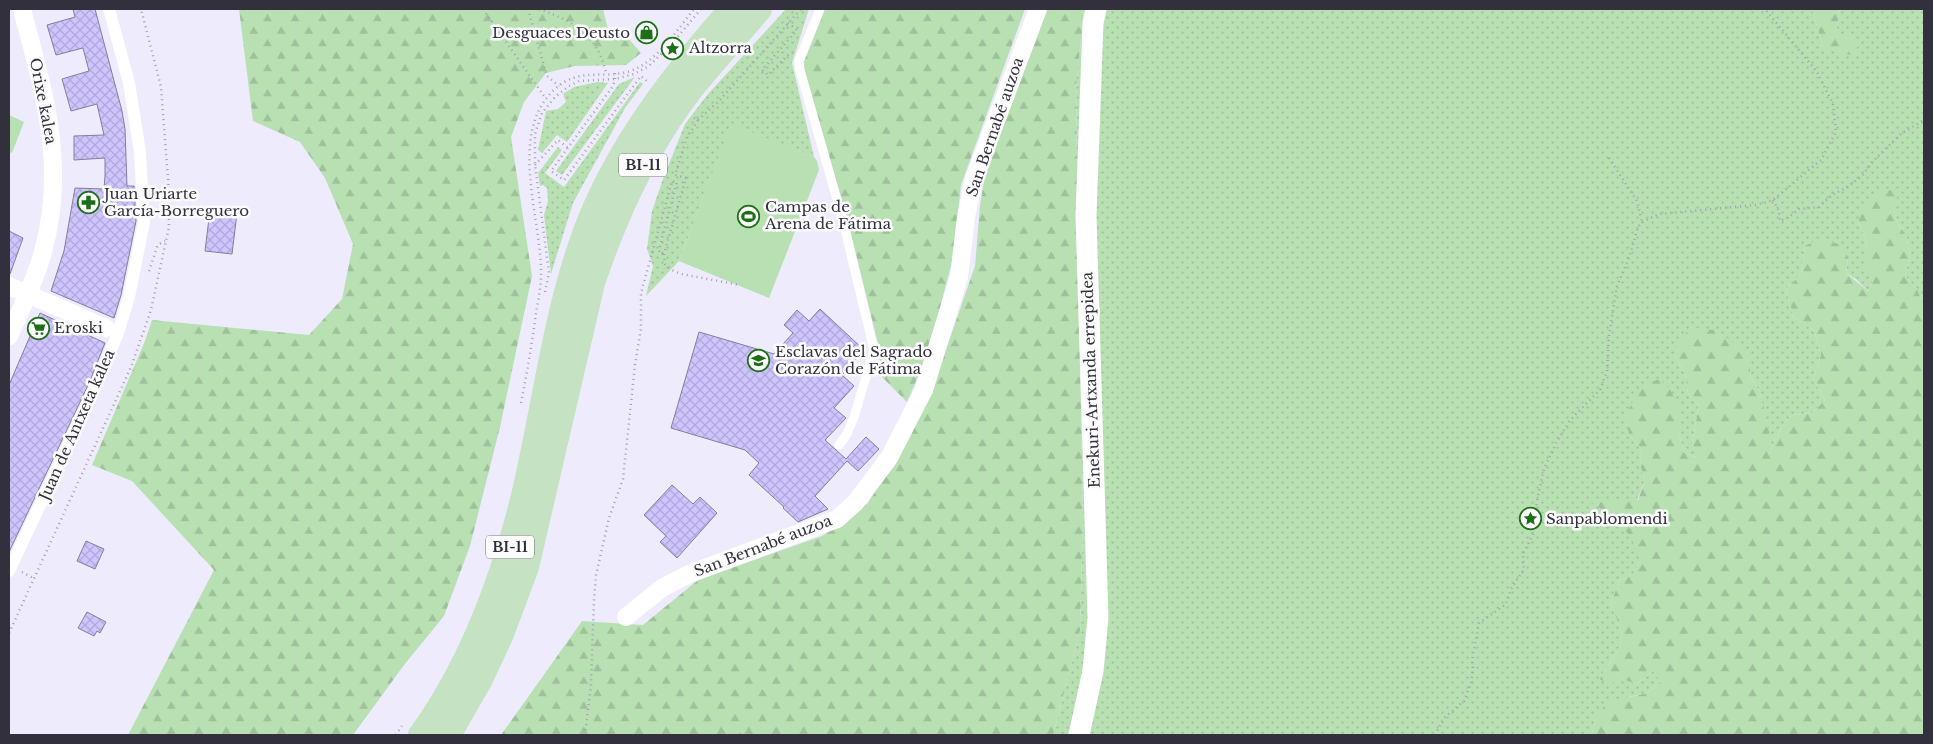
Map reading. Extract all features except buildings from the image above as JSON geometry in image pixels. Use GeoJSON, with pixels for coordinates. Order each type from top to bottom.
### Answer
{"type":"FeatureCollection","features":[{"type":"Feature","properties":{"kind":"main road","name":"BI-11"},"geometry":{"type":"LineString","coordinates":[[448,735],[480,679],[497,643],[526,567],[592,283],[607,239],[626,196],[660,133],[692,88],[759,9]]}},
{"type":"Feature","properties":{"kind":"main road","name":"BI-11"},"geometry":{"type":"LineString","coordinates":[[413,728],[444,700],[492,603],[521,506],[561,316],[586,233],[609,181],[641,125],[676,75],[725,15]]}},
{"type":"Feature","properties":{"kind":"street","name":"Orixe kalea"},"geometry":{"type":"LineString","coordinates":[[9,336],[28,294],[43,251],[54,173],[48,110],[22,9]]}},
{"type":"Feature","properties":{"kind":"street","name":"Juan de Antxeta kalea"},"geometry":{"type":"LineString","coordinates":[[9,571],[82,417],[118,332],[129,297],[144,222],[140,152],[129,83],[109,9]]}},
{"type":"Feature","properties":{"kind":"street","name":"San Bernabé auzoa"},"geometry":{"type":"LineString","coordinates":[[626,617],[662,588],[689,574],[837,518],[855,503],[889,458],[924,390],[959,278],[963,257],[966,217],[974,179],[1038,9]]}},
{"type":"Feature","properties":{"kind":"street","name":"Enekuri-Artxanda errepidea"},"geometry":{"type":"LineString","coordinates":[[1079,735],[1093,671],[1098,618],[1086,216],[1095,16]]}},
{"type":"Feature","properties":{"kind":"street"},"geometry":{"type":"LineString","coordinates":[[9,286],[106,328]]}},
{"type":"Feature","properties":{"kind":"lane"},"geometry":{"type":"LineString","coordinates":[[820,9],[799,61],[800,70],[842,216],[874,350],[854,417],[847,434],[839,446]]}},
{"type":"Feature","properties":{"kind":"path"},"geometry":{"type":"LineString","coordinates":[[482,9],[546,99]]}},
{"type":"Feature","properties":{"kind":"path"},"geometry":{"type":"LineString","coordinates":[[528,9],[547,76],[558,86]]}},
{"type":"Feature","properties":{"kind":"path"},"geometry":{"type":"LineString","coordinates":[[539,9],[562,17],[577,25],[596,47],[603,60],[606,74]]}},
{"type":"Feature","properties":{"kind":"path"},"geometry":{"type":"LineString","coordinates":[[521,407],[541,276],[530,140],[536,114],[546,99],[565,81],[588,74],[606,74],[632,70],[656,54],[694,9]]}},
{"type":"Feature","properties":{"kind":"path"},"geometry":{"type":"LineString","coordinates":[[698,120],[719,101],[801,9]]}},
{"type":"Feature","properties":{"kind":"path"},"geometry":{"type":"LineString","coordinates":[[1435,735],[1444,718],[1464,702],[1471,683],[1472,661],[1479,624],[1506,604],[1511,589],[1524,569],[1523,554],[1533,534],[1536,505],[1544,469],[1556,443],[1571,419],[1600,390],[1606,371],[1609,335],[1617,286],[1629,258],[1638,228],[1642,222],[1659,214],[1756,206],[1773,200],[1821,160],[1836,132],[1833,104],[1817,72],[1765,9]]}},
{"type":"Feature","properties":{"kind":"path"},"geometry":{"type":"LineString","coordinates":[[788,23],[797,30],[762,70],[768,76],[811,31]]}},
{"type":"Feature","properties":{"kind":"path"},"geometry":{"type":"LineString","coordinates":[[615,73],[616,79],[613,86],[551,171],[564,180],[625,98]]}},
{"type":"Feature","properties":{"kind":"path"},"geometry":{"type":"LineString","coordinates":[[1773,200],[1779,211],[1780,220],[1786,219],[1799,208],[1819,207],[1833,194],[1846,188],[1862,176],[1872,162],[1902,132],[1924,120]]}},
{"type":"Feature","properties":{"kind":"path"},"geometry":{"type":"LineString","coordinates":[[531,168],[539,162],[558,140],[568,148]]}},
{"type":"Feature","properties":{"kind":"path"},"geometry":{"type":"LineString","coordinates":[[1609,158],[1637,201],[1642,222]]}},
{"type":"Feature","properties":{"kind":"path"},"geometry":{"type":"LineString","coordinates":[[679,159],[675,175],[686,178],[664,254],[665,264],[681,274],[740,285]]}},
{"type":"Feature","properties":{"kind":"path"},"geometry":{"type":"LineString","coordinates":[[585,735],[591,685],[596,575],[609,518],[623,479],[635,365],[641,328],[641,293],[672,180],[677,182],[659,250],[660,254],[664,254]]}},
{"type":"Feature","properties":{"kind":"path"},"geometry":{"type":"LineString","coordinates":[[396,735],[413,728]]}},
{"type":"Feature","properties":{"kind":"path"},"geometry":{"type":"LineString","coordinates":[[735,735],[738,733],[740,735]]}},
{"type":"Feature","properties":{"kind":"green space"},"geometry":{"type":"Polygon","coordinates":[[[239,9],[603,9],[609,34],[623,32],[641,53],[626,65],[575,66],[546,73],[524,102],[511,137],[532,276],[500,427],[470,546],[444,616],[404,665],[353,735],[128,735],[214,570],[132,481],[92,465],[145,341],[152,320],[309,335],[342,299],[353,244],[325,178],[300,142],[253,121],[239,9]]]}},
{"type":"Feature","properties":{"kind":"green space"},"geometry":{"type":"Polygon","coordinates":[[[786,9],[809,9],[792,63],[814,157],[731,125],[679,261],[646,296],[653,266],[647,249],[652,211],[685,124],[708,94],[786,9]]]}},
{"type":"Feature","properties":{"kind":"green space"},"geometry":{"type":"Polygon","coordinates":[[[825,9],[1025,9],[961,185],[953,258],[928,353],[907,402],[882,377],[878,344],[847,217],[806,89],[803,64],[825,9]]]}},
{"type":"Feature","properties":{"kind":"green space"},"geometry":{"type":"Polygon","coordinates":[[[1046,9],[1084,9],[1076,88],[1083,521],[1080,631],[1053,735],[501,735],[582,621],[643,625],[698,580],[822,536],[868,503],[907,441],[932,390],[975,266],[980,206],[987,162],[1046,9]]]}},
{"type":"Feature","properties":{"kind":"green space"},"geometry":{"type":"Polygon","coordinates":[[[1084,9],[1812,9],[1823,47],[1836,32],[1840,9],[1924,9],[1924,307],[1917,289],[1905,276],[1910,255],[1906,235],[1897,222],[1893,206],[1858,220],[1867,244],[1865,264],[1873,281],[1868,291],[1857,280],[1846,273],[1848,258],[1805,246],[1801,274],[1786,289],[1794,318],[1814,330],[1821,355],[1813,378],[1825,400],[1812,413],[1792,415],[1784,423],[1767,457],[1761,395],[1750,375],[1750,354],[1675,356],[1685,374],[1688,393],[1699,405],[1692,444],[1697,457],[1684,454],[1679,432],[1679,408],[1629,434],[1642,450],[1640,465],[1645,480],[1637,500],[1590,500],[1623,526],[1635,543],[1641,560],[1634,573],[1619,581],[1611,603],[1622,634],[1619,650],[1599,679],[1622,679],[1636,684],[1655,670],[1660,682],[1647,693],[1628,697],[1597,717],[1591,735],[1053,735],[1080,631],[1083,521],[1076,88],[1084,9]]]}},
{"type":"Feature","properties":{"kind":"green space"},"geometry":{"type":"Polygon","coordinates":[[[1812,9],[1840,9],[1836,32],[1858,40],[1856,55],[1840,54],[1823,47],[1812,9]]]}},
{"type":"Feature","properties":{"kind":"green space"},"geometry":{"type":"Polygon","coordinates":[[[635,77],[562,175],[556,171],[619,84],[635,77]]]}},
{"type":"Feature","properties":{"kind":"green space"},"geometry":{"type":"Polygon","coordinates":[[[598,82],[608,83],[567,142],[557,135],[542,153],[538,150],[546,111],[558,109],[566,102],[563,94],[574,87],[598,82]]]}},
{"type":"Feature","properties":{"kind":"green space"},"geometry":{"type":"Polygon","coordinates":[[[640,82],[643,84],[625,108],[573,203],[551,274],[544,215],[548,201],[547,188],[543,185],[540,186],[538,173],[558,147],[562,150],[545,173],[564,187],[640,82]]]}},
{"type":"Feature","properties":{"kind":"green space"},"geometry":{"type":"Polygon","coordinates":[[[9,115],[24,122],[12,153],[9,152],[9,115]]]}},
{"type":"Feature","properties":{"kind":"green space","name":"Campas de Arena de Fátima"},"geometry":{"type":"Polygon","coordinates":[[[731,124],[814,157],[819,170],[769,298],[679,261],[731,124]]]}},
{"type":"Feature","properties":{"kind":"green space"},"geometry":{"type":"Polygon","coordinates":[[[1880,188],[1899,192],[1893,206],[1897,222],[1906,235],[1910,255],[1905,276],[1917,289],[1924,307],[1924,735],[1591,735],[1597,717],[1607,702],[1647,693],[1660,682],[1654,671],[1636,684],[1622,679],[1610,684],[1599,679],[1619,650],[1622,634],[1611,603],[1619,581],[1634,573],[1641,560],[1631,539],[1621,525],[1589,500],[1638,500],[1645,480],[1640,465],[1642,450],[1629,434],[1625,417],[1634,399],[1645,385],[1659,379],[1670,389],[1679,408],[1679,432],[1684,453],[1696,457],[1692,444],[1699,405],[1688,393],[1685,374],[1675,356],[1678,340],[1692,328],[1715,330],[1750,354],[1750,375],[1761,395],[1770,436],[1768,455],[1784,423],[1792,415],[1812,413],[1825,400],[1813,378],[1821,355],[1814,330],[1794,318],[1786,289],[1801,274],[1805,246],[1821,238],[1843,246],[1848,258],[1846,273],[1868,291],[1873,281],[1864,264],[1867,244],[1858,220],[1866,200],[1880,188]]]}},
{"type":"Feature","properties":{"kind":"place","name":"Desguaces Deusto"},"geometry":{"type":"Point","coordinates":[646,33]}},
{"type":"Feature","properties":{"kind":"place","name":"Altzorra"},"geometry":{"type":"Point","coordinates":[673,48]}},
{"type":"Feature","properties":{"kind":"place","name":"Juan Uriarte García-Borreguero"},"geometry":{"type":"Point","coordinates":[88,203]}},
{"type":"Feature","properties":{"kind":"place","name":"Campas de Arena de Fátima"},"geometry":{"type":"Point","coordinates":[749,216]}},
{"type":"Feature","properties":{"kind":"place","name":"Eroski"},"geometry":{"type":"Point","coordinates":[38,328]}},
{"type":"Feature","properties":{"kind":"place","name":"Esclavas del Sagrado Corazón de Fátima"},"geometry":{"type":"Point","coordinates":[759,361]}},
{"type":"Feature","properties":{"kind":"place","name":"Sanpablomendi"},"geometry":{"type":"Point","coordinates":[1530,519]}}]}
